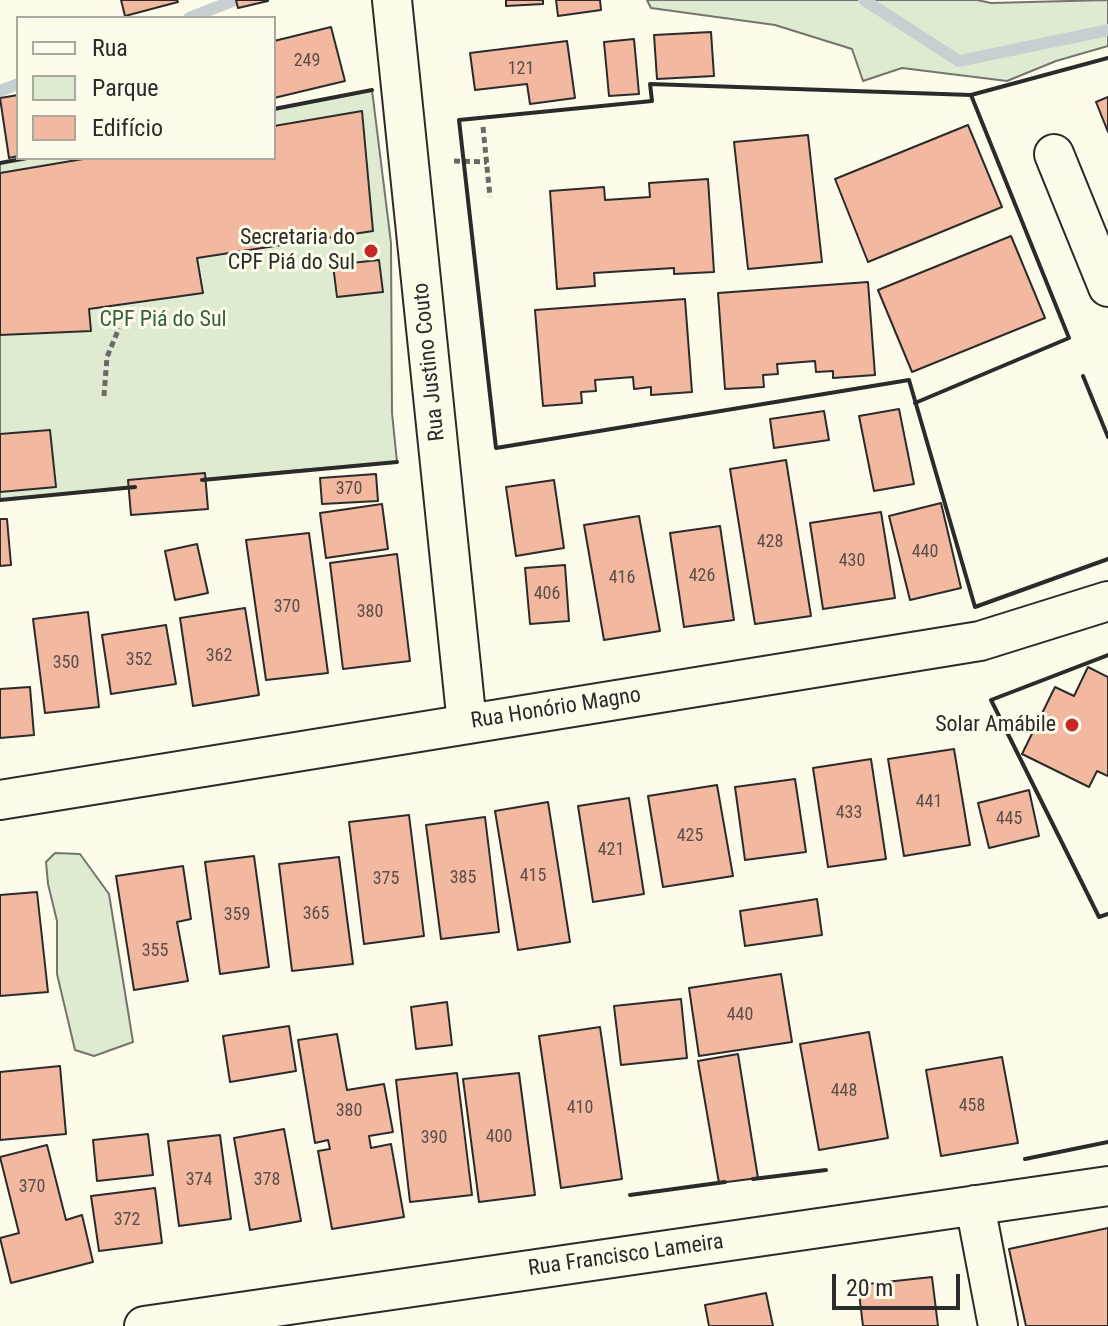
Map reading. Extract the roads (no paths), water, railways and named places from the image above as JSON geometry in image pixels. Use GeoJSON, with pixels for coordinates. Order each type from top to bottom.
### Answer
{"type":"FeatureCollection","features":[{"type":"Feature","properties":{"kind":"street","name":"Rua Justino Couto"},"geometry":{"type":"LineString","coordinates":[[392,0],[467,724]]}},
{"type":"Feature","properties":{"kind":"street"},"geometry":{"type":"LineString","coordinates":[[1054,154],[1108,287]]}},
{"type":"Feature","properties":{"kind":"street","name":"Rua Honório Magno"},"geometry":{"type":"LineString","coordinates":[[0,800],[980,641],[1108,601]]}},
{"type":"Feature","properties":{"kind":"street","name":"Rua Francisco Lameira"},"geometry":{"type":"LineString","coordinates":[[144,1326],[1108,1186]]}},
{"type":"Feature","properties":{"kind":"street"},"geometry":{"type":"LineString","coordinates":[[975,1205],[998,1326]]}},
{"type":"Feature","properties":{"kind":"waterway"},"geometry":{"type":"LineString","coordinates":[[194,16],[235,0]]}},
{"type":"Feature","properties":{"kind":"waterway"},"geometry":{"type":"LineString","coordinates":[[864,0],[959,61],[1108,30]]}},
{"type":"Feature","properties":{"kind":"waterway"},"geometry":{"type":"LineString","coordinates":[[0,91],[16,85]]}},
{"type":"Feature","properties":{"kind":"place","name":"Secretaria do CPF Piá do Sul"},"geometry":{"type":"Point","coordinates":[371,251]}},
{"type":"Feature","properties":{"kind":"place","name":"Solar Amábile"},"geometry":{"type":"Point","coordinates":[1072,725]}},
{"type":"Feature","properties":{"kind":"park label","name":"CPF Piá do Sul"},"geometry":{"type":"Point","coordinates":[163,320]}}]}
